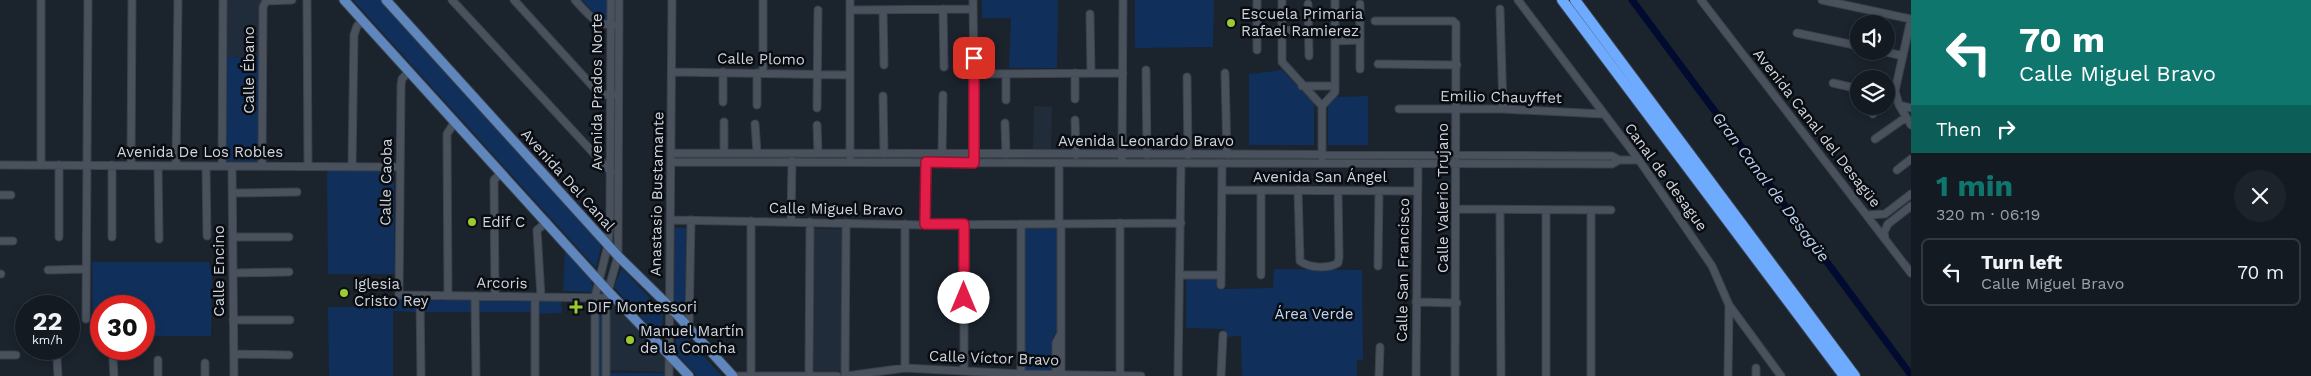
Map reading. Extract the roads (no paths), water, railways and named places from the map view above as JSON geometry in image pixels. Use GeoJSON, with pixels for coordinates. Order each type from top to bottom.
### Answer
{"type":"FeatureCollection","features":[{"type":"Feature","properties":{"kind":"highway"},"geometry":{"type":"LineString","coordinates":[[1562,0],[1844,376]]}},
{"type":"Feature","properties":{"kind":"highway"},"geometry":{"type":"LineString","coordinates":[[1575,0],[1855,376]]}},
{"type":"Feature","properties":{"kind":"main road"},"geometry":{"type":"LineString","coordinates":[[344,0],[454,123],[600,279],[607,294],[669,353],[689,376]]}},
{"type":"Feature","properties":{"kind":"main road","name":"Avenida Del Canal"},"geometry":{"type":"LineString","coordinates":[[386,0],[618,256],[670,307],[733,376]]}},
{"type":"Feature","properties":{"kind":"street"},"geometry":{"type":"LineString","coordinates":[[41,165],[42,0]]}},
{"type":"Feature","properties":{"kind":"street"},"geometry":{"type":"LineString","coordinates":[[86,319],[88,0]]}},
{"type":"Feature","properties":{"kind":"street"},"geometry":{"type":"LineString","coordinates":[[131,166],[132,0]]}},
{"type":"Feature","properties":{"kind":"street"},"geometry":{"type":"LineString","coordinates":[[176,166],[178,0]]}},
{"type":"Feature","properties":{"kind":"street"},"geometry":{"type":"LineString","coordinates":[[222,166],[223,0]]}},
{"type":"Feature","properties":{"kind":"street","name":"Calle Ébano"},"geometry":{"type":"LineString","coordinates":[[262,166],[263,7],[266,1],[270,0],[292,0]]}},
{"type":"Feature","properties":{"kind":"street"},"geometry":{"type":"LineString","coordinates":[[308,0],[308,166]]}},
{"type":"Feature","properties":{"kind":"street"},"geometry":{"type":"LineString","coordinates":[[452,0],[611,172]]}},
{"type":"Feature","properties":{"kind":"street"},"geometry":{"type":"LineString","coordinates":[[514,0],[597,91],[601,94],[620,94]]}},
{"type":"Feature","properties":{"kind":"street"},"geometry":{"type":"LineString","coordinates":[[575,0],[595,21],[600,24],[613,26]]}},
{"type":"Feature","properties":{"kind":"street","name":"Avenida Prados Norte"},"geometry":{"type":"LineString","coordinates":[[595,376],[595,297],[608,245],[613,26],[611,0]]}},
{"type":"Feature","properties":{"kind":"street"},"geometry":{"type":"LineString","coordinates":[[606,376],[607,294],[618,256],[616,199],[620,94],[619,0]]}},
{"type":"Feature","properties":{"kind":"street","name":"Anastasio Bustamante"},"geometry":{"type":"LineString","coordinates":[[669,376],[672,0]]}},
{"type":"Feature","properties":{"kind":"street"},"geometry":{"type":"LineString","coordinates":[[757,105],[763,0]]}},
{"type":"Feature","properties":{"kind":"street"},"geometry":{"type":"LineString","coordinates":[[850,0],[850,158]]}},
{"type":"Feature","properties":{"kind":"street"},"geometry":{"type":"LineString","coordinates":[[973,0],[975,74],[974,163]]}},
{"type":"Feature","properties":{"kind":"street"},"geometry":{"type":"LineString","coordinates":[[1122,164],[1123,0]]}},
{"type":"Feature","properties":{"kind":"street"},"geometry":{"type":"LineString","coordinates":[[1257,0],[1257,50]]}},
{"type":"Feature","properties":{"kind":"street"},"geometry":{"type":"LineString","coordinates":[[1282,0],[1284,66],[1322,106]]}},
{"type":"Feature","properties":{"kind":"street"},"geometry":{"type":"LineString","coordinates":[[1322,163],[1322,106],[1335,92],[1335,0]]}},
{"type":"Feature","properties":{"kind":"street","name":"Canal de desague"},"geometry":{"type":"LineString","coordinates":[[1518,0],[1639,160],[1712,266],[1729,305],[1781,376]]}},
{"type":"Feature","properties":{"kind":"street","name":"Avenida Canal del Desagüe"},"geometry":{"type":"LineString","coordinates":[[1701,0],[1911,273]]}},
{"type":"Feature","properties":{"kind":"street"},"geometry":{"type":"LineString","coordinates":[[1822,0],[1911,19],[1895,97],[1905,118],[1911,125]]}},
{"type":"Feature","properties":{"kind":"street"},"geometry":{"type":"LineString","coordinates":[[1308,4],[1309,56]]}},
{"type":"Feature","properties":{"kind":"street"},"geometry":{"type":"LineString","coordinates":[[1360,4],[1360,69]]}},
{"type":"Feature","properties":{"kind":"street"},"geometry":{"type":"LineString","coordinates":[[850,10],[973,8]]}},
{"type":"Feature","properties":{"kind":"street"},"geometry":{"type":"LineString","coordinates":[[943,9],[944,67]]}},
{"type":"Feature","properties":{"kind":"street"},"geometry":{"type":"LineString","coordinates":[[1500,9],[1503,109]]}},
{"type":"Feature","properties":{"kind":"street"},"geometry":{"type":"LineString","coordinates":[[817,108],[818,10]]}},
{"type":"Feature","properties":{"kind":"street"},"geometry":{"type":"LineString","coordinates":[[883,10],[884,65]]}},
{"type":"Feature","properties":{"kind":"street"},"geometry":{"type":"LineString","coordinates":[[1090,14],[1091,73]]}},
{"type":"Feature","properties":{"kind":"street"},"geometry":{"type":"LineString","coordinates":[[352,166],[354,35],[357,26],[363,21]]}},
{"type":"Feature","properties":{"kind":"street","name":"Calle Valerio Trujano"},"geometry":{"type":"LineString","coordinates":[[1374,21],[1453,21],[1456,24],[1457,303],[1455,376]]}},
{"type":"Feature","properties":{"kind":"street"},"geometry":{"type":"LineString","coordinates":[[1257,31],[1309,30]]}},
{"type":"Feature","properties":{"kind":"street"},"geometry":{"type":"LineString","coordinates":[[1797,33],[1850,44]]}},
{"type":"Feature","properties":{"kind":"street"},"geometry":{"type":"LineString","coordinates":[[1335,40],[1360,40]]}},
{"type":"Feature","properties":{"kind":"street"},"geometry":{"type":"LineString","coordinates":[[1895,54],[1903,56]]}},
{"type":"Feature","properties":{"kind":"street"},"geometry":{"type":"LineString","coordinates":[[1378,64],[1457,65]]}},
{"type":"Feature","properties":{"kind":"street"},"geometry":{"type":"LineString","coordinates":[[1146,70],[1147,155]]}},
{"type":"Feature","properties":{"kind":"street","name":"Calle Caoba"},"geometry":{"type":"LineString","coordinates":[[399,295],[401,85],[402,79],[409,71]]}},
{"type":"Feature","properties":{"kind":"street","name":"Calle Plomo"},"geometry":{"type":"LineString","coordinates":[[672,72],[849,75]]}},
{"type":"Feature","properties":{"kind":"street"},"geometry":{"type":"LineString","coordinates":[[723,72],[724,102]]}},
{"type":"Feature","properties":{"kind":"street"},"geometry":{"type":"LineString","coordinates":[[1075,73],[1075,99]]}},
{"type":"Feature","properties":{"kind":"street"},"geometry":{"type":"LineString","coordinates":[[975,74],[1123,73]]}},
{"type":"Feature","properties":{"kind":"street"},"geometry":{"type":"LineString","coordinates":[[1225,73],[1227,155]]}},
{"type":"Feature","properties":{"kind":"street"},"geometry":{"type":"LineString","coordinates":[[1006,74],[1006,100]]}},
{"type":"Feature","properties":{"kind":"street"},"geometry":{"type":"LineString","coordinates":[[1187,77],[1188,155]]}},
{"type":"Feature","properties":{"kind":"street"},"geometry":{"type":"LineString","coordinates":[[1833,83],[1850,88]]}},
{"type":"Feature","properties":{"kind":"street"},"geometry":{"type":"LineString","coordinates":[[1302,86],[1335,86]]}},
{"type":"Feature","properties":{"kind":"street"},"geometry":{"type":"LineString","coordinates":[[942,154],[943,95]]}},
{"type":"Feature","properties":{"kind":"street"},"geometry":{"type":"LineString","coordinates":[[883,96],[884,154]]}},
{"type":"Feature","properties":{"kind":"street"},"geometry":{"type":"LineString","coordinates":[[1899,105],[1911,108]]}},
{"type":"Feature","properties":{"kind":"street","name":"Emilio Chauyffet"},"geometry":{"type":"LineString","coordinates":[[1399,109],[1503,109],[1603,114]]}},
{"type":"Feature","properties":{"kind":"street"},"geometry":{"type":"LineString","coordinates":[[1875,139],[1905,118]]}},
{"type":"Feature","properties":{"kind":"street"},"geometry":{"type":"LineString","coordinates":[[1075,120],[1076,155]]}},
{"type":"Feature","properties":{"kind":"street"},"geometry":{"type":"LineString","coordinates":[[724,122],[724,153]]}},
{"type":"Feature","properties":{"kind":"street"},"geometry":{"type":"LineString","coordinates":[[448,296],[446,134],[454,123]]}},
{"type":"Feature","properties":{"kind":"street"},"geometry":{"type":"LineString","coordinates":[[1005,123],[1006,154]]}},
{"type":"Feature","properties":{"kind":"street"},"geometry":{"type":"LineString","coordinates":[[755,124],[757,153]]}},
{"type":"Feature","properties":{"kind":"street"},"geometry":{"type":"LineString","coordinates":[[818,125],[818,153]]}},
{"type":"Feature","properties":{"kind":"street","name":"Avenida Leonardo Bravo"},"geometry":{"type":"LineString","coordinates":[[672,153],[818,153],[850,158],[974,163],[1612,164],[1620,160]]}},
{"type":"Feature","properties":{"kind":"street","name":"Avenida Leonardo Bravo"},"geometry":{"type":"LineString","coordinates":[[672,162],[792,161],[884,154],[1612,156],[1620,160],[1639,160]]}},
{"type":"Feature","properties":{"kind":"street"},"geometry":{"type":"LineString","coordinates":[[1897,170],[1911,159]]}},
{"type":"Feature","properties":{"kind":"street"},"geometry":{"type":"LineString","coordinates":[[791,222],[792,161]]}},
{"type":"Feature","properties":{"kind":"street"},"geometry":{"type":"LineString","coordinates":[[925,224],[926,162]]}},
{"type":"Feature","properties":{"kind":"street"},"geometry":{"type":"LineString","coordinates":[[1057,375],[1056,343],[1061,336],[1059,163]]}},
{"type":"Feature","properties":{"kind":"street"},"geometry":{"type":"LineString","coordinates":[[1178,376],[1181,223],[1180,163]]}},
{"type":"Feature","properties":{"kind":"street"},"geometry":{"type":"LineString","coordinates":[[1221,286],[1222,163]]}},
{"type":"Feature","properties":{"kind":"street","name":"Calle San Francisco"},"geometry":{"type":"LineString","coordinates":[[1416,376],[1418,164]]}},
{"type":"Feature","properties":{"kind":"street","name":"Avenida De Los Robles"},"geometry":{"type":"LineString","coordinates":[[0,165],[400,167]]}},
{"type":"Feature","properties":{"kind":"street"},"geometry":{"type":"LineString","coordinates":[[59,165],[59,236]]}},
{"type":"Feature","properties":{"kind":"street"},"geometry":{"type":"LineString","coordinates":[[112,165],[112,237]]}},
{"type":"Feature","properties":{"kind":"street"},"geometry":{"type":"LineString","coordinates":[[158,166],[159,239]]}},
{"type":"Feature","properties":{"kind":"street"},"geometry":{"type":"LineString","coordinates":[[206,166],[207,236]]}},
{"type":"Feature","properties":{"kind":"street","name":"Calle Encino"},"geometry":{"type":"LineString","coordinates":[[232,166],[234,376]]}},
{"type":"Feature","properties":{"kind":"street"},"geometry":{"type":"LineString","coordinates":[[495,296],[494,180],[502,173]]}},
{"type":"Feature","properties":{"kind":"street","name":"Avenida San Ángel"},"geometry":{"type":"LineString","coordinates":[[1222,190],[1418,191]]}},
{"type":"Feature","properties":{"kind":"street"},"geometry":{"type":"LineString","coordinates":[[1261,190],[1261,274]]}},
{"type":"Feature","properties":{"kind":"street"},"geometry":{"type":"LineString","coordinates":[[1298,190],[1300,261],[1306,266],[1332,266],[1338,263],[1338,191]]}},
{"type":"Feature","properties":{"kind":"street"},"geometry":{"type":"LineString","coordinates":[[1378,266],[1379,191]]}},
{"type":"Feature","properties":{"kind":"street"},"geometry":{"type":"LineString","coordinates":[[232,193],[297,192]]}},
{"type":"Feature","properties":{"kind":"street"},"geometry":{"type":"LineString","coordinates":[[1867,215],[1876,216],[1891,210],[1911,194]]}},
{"type":"Feature","properties":{"kind":"street"},"geometry":{"type":"LineString","coordinates":[[0,195],[11,195]]}},
{"type":"Feature","properties":{"kind":"street"},"geometry":{"type":"LineString","coordinates":[[1885,238],[1884,232],[1896,218],[1911,206]]}},
{"type":"Feature","properties":{"kind":"street"},"geometry":{"type":"LineString","coordinates":[[1457,209],[1611,210]]}},
{"type":"Feature","properties":{"kind":"street"},"geometry":{"type":"LineString","coordinates":[[1500,210],[1501,376]]}},
{"type":"Feature","properties":{"kind":"street"},"geometry":{"type":"LineString","coordinates":[[1546,210],[1546,376]]}},
{"type":"Feature","properties":{"kind":"street"},"geometry":{"type":"LineString","coordinates":[[1591,210],[1591,376]]}},
{"type":"Feature","properties":{"kind":"street"},"geometry":{"type":"LineString","coordinates":[[1891,210],[1896,218]]}},
{"type":"Feature","properties":{"kind":"street","name":"Calle Miguel Bravo"},"geometry":{"type":"LineString","coordinates":[[670,220],[905,224],[1181,223]]}},
{"type":"Feature","properties":{"kind":"street"},"geometry":{"type":"LineString","coordinates":[[688,326],[690,220]]}},
{"type":"Feature","properties":{"kind":"street"},"geometry":{"type":"LineString","coordinates":[[751,221],[751,375]]}},
{"type":"Feature","properties":{"kind":"street"},"geometry":{"type":"LineString","coordinates":[[535,376],[538,297],[537,230],[547,222]]}},
{"type":"Feature","properties":{"kind":"street"},"geometry":{"type":"LineString","coordinates":[[810,222],[810,375]]}},
{"type":"Feature","properties":{"kind":"street"},"geometry":{"type":"LineString","coordinates":[[845,376],[846,223]]}},
{"type":"Feature","properties":{"kind":"street"},"geometry":{"type":"LineString","coordinates":[[1120,223],[1120,375]]}},
{"type":"Feature","properties":{"kind":"street"},"geometry":{"type":"LineString","coordinates":[[905,224],[905,368]]}},
{"type":"Feature","properties":{"kind":"street"},"geometry":{"type":"LineString","coordinates":[[964,224],[964,371]]}},
{"type":"Feature","properties":{"kind":"street"},"geometry":{"type":"LineString","coordinates":[[1020,374],[1021,224]]}},
{"type":"Feature","properties":{"kind":"street"},"geometry":{"type":"LineString","coordinates":[[233,237],[290,237]]}},
{"type":"Feature","properties":{"kind":"street"},"geometry":{"type":"LineString","coordinates":[[0,241],[13,241]]}},
{"type":"Feature","properties":{"kind":"street"},"geometry":{"type":"LineString","coordinates":[[48,270],[86,269]]}},
{"type":"Feature","properties":{"kind":"street"},"geometry":{"type":"LineString","coordinates":[[233,273],[289,272]]}},
{"type":"Feature","properties":{"kind":"street"},"geometry":{"type":"LineString","coordinates":[[1180,275],[1222,275]]}},
{"type":"Feature","properties":{"kind":"street","name":"Arcoris"},"geometry":{"type":"LineString","coordinates":[[399,295],[595,297],[607,294]]}},
{"type":"Feature","properties":{"kind":"street"},"geometry":{"type":"LineString","coordinates":[[420,296],[421,376]]}},
{"type":"Feature","properties":{"kind":"street"},"geometry":{"type":"LineString","coordinates":[[475,296],[476,376]]}},
{"type":"Feature","properties":{"kind":"street"},"geometry":{"type":"LineString","coordinates":[[1416,302],[1457,303]]}},
{"type":"Feature","properties":{"kind":"street"},"geometry":{"type":"LineString","coordinates":[[1728,376],[1729,305]]}},
{"type":"Feature","properties":{"kind":"street"},"geometry":{"type":"LineString","coordinates":[[233,320],[290,320]]}},
{"type":"Feature","properties":{"kind":"street"},"geometry":{"type":"LineString","coordinates":[[1221,376],[1222,335]]}},
{"type":"Feature","properties":{"kind":"street"},"geometry":{"type":"LineString","coordinates":[[1379,376],[1380,347]]}},
{"type":"Feature","properties":{"kind":"street"},"geometry":{"type":"LineString","coordinates":[[234,354],[289,354]]}},
{"type":"Feature","properties":{"kind":"street"},"geometry":{"type":"LineString","coordinates":[[0,356],[15,355]]}},
{"type":"Feature","properties":{"kind":"street"},"geometry":{"type":"LineString","coordinates":[[57,360],[58,376]]}},
{"type":"Feature","properties":{"kind":"street"},"geometry":{"type":"LineString","coordinates":[[113,360],[114,376]]}},
{"type":"Feature","properties":{"kind":"street"},"geometry":{"type":"LineString","coordinates":[[158,360],[158,376]]}},
{"type":"Feature","properties":{"kind":"street"},"geometry":{"type":"LineString","coordinates":[[205,363],[206,376]]}},
{"type":"Feature","properties":{"kind":"street","name":"Calle Víctor Bravo"},"geometry":{"type":"LineString","coordinates":[[845,376],[905,368],[930,373],[964,371],[1141,376]]}},
{"type":"Feature","properties":{"kind":"street"},"geometry":{"type":"LineString","coordinates":[[733,376],[837,376]]}},
{"type":"Feature","properties":{"kind":"waterway","name":"Gran Canal de Desagüe"},"geometry":{"type":"LineString","coordinates":[[1632,0],[1911,375]]}},
{"type":"Feature","properties":{"kind":"place","name":"Escuela Primaria Rafael Ramierez"},"geometry":{"type":"Point","coordinates":[1231,23]}},
{"type":"Feature","properties":{"kind":"place","name":"Edif C"},"geometry":{"type":"Point","coordinates":[472,222]}},
{"type":"Feature","properties":{"kind":"place","name":"Iglesia Cristo Rey"},"geometry":{"type":"Point","coordinates":[344,293]}},
{"type":"Feature","properties":{"kind":"place","name":"DIF Montessori"},"geometry":{"type":"Point","coordinates":[576,307]}},
{"type":"Feature","properties":{"kind":"place","name":"Manuel Martín de la Concha"},"geometry":{"type":"Point","coordinates":[630,340]}},
{"type":"Feature","properties":{"kind":"park label","name":"Área Verde"},"geometry":{"type":"Point","coordinates":[1314,314]}}]}
